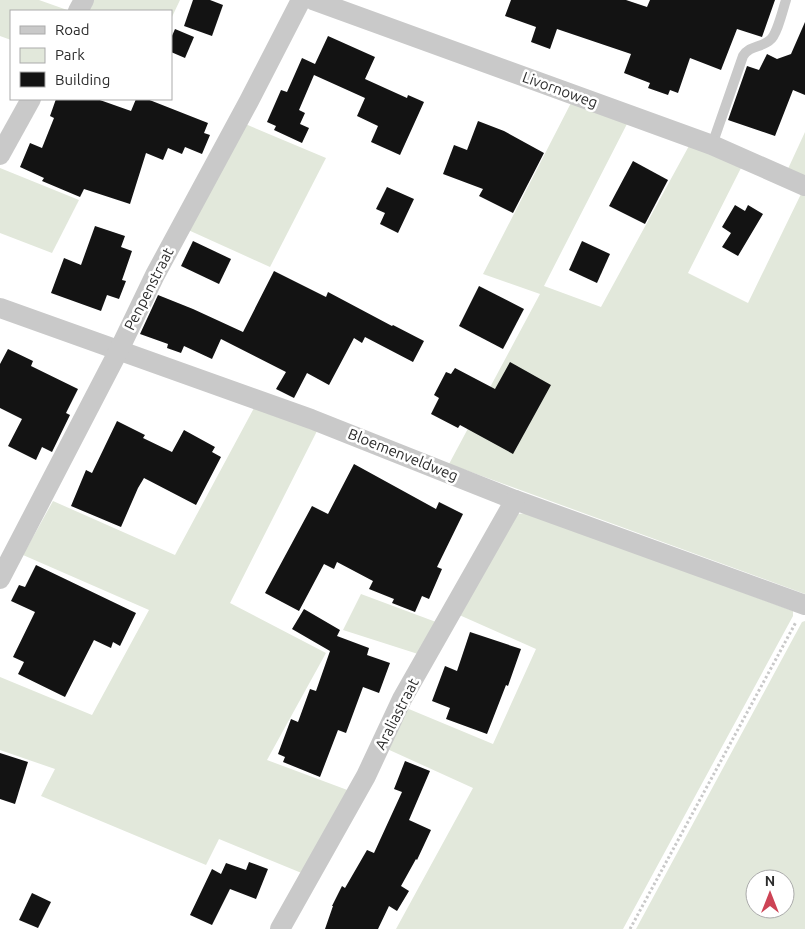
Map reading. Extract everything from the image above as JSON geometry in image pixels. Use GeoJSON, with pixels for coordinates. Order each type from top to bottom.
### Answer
{"type":"FeatureCollection","features":[{"type":"Feature","properties":{"kind":"street","name":"Penpenstraat"},"geometry":{"type":"LineString","coordinates":[[0,579],[119,350],[155,275],[301,0]]}},
{"type":"Feature","properties":{"kind":"street","name":"Livornoweg"},"geometry":{"type":"LineString","coordinates":[[314,0],[712,145],[805,186]]}},
{"type":"Feature","properties":{"kind":"street"},"geometry":{"type":"LineString","coordinates":[[0,155],[29,100]]}},
{"type":"Feature","properties":{"kind":"street","name":"Bloemenveldweg"},"geometry":{"type":"LineString","coordinates":[[0,308],[311,419],[515,500],[804,604]]}},
{"type":"Feature","properties":{"kind":"street","name":"Araliastraat"},"geometry":{"type":"LineString","coordinates":[[280,929],[366,776],[402,699],[515,500]]}},
{"type":"Feature","properties":{"kind":"lane"},"geometry":{"type":"LineString","coordinates":[[712,145],[743,56],[751,48],[762,45],[772,39],[786,0]]}},
{"type":"Feature","properties":{"kind":"path"},"geometry":{"type":"LineString","coordinates":[[630,929],[794,628],[804,604]]}},
{"type":"Feature","properties":{"kind":"green space"},"geometry":{"type":"Polygon","coordinates":[[[0,0],[39,0],[67,10],[10,10],[10,40],[0,36],[0,0]]]}},
{"type":"Feature","properties":{"kind":"green space"},"geometry":{"type":"Polygon","coordinates":[[[93,0],[180,0],[172,17],[172,10],[88,10],[93,0]]]}},
{"type":"Feature","properties":{"kind":"green space"},"geometry":{"type":"Polygon","coordinates":[[[572,101],[628,122],[544,286],[601,307],[690,144],[742,166],[688,273],[748,303],[801,194],[805,196],[805,594],[449,464],[540,294],[483,274],[572,101]]]}},
{"type":"Feature","properties":{"kind":"green space"},"geometry":{"type":"Polygon","coordinates":[[[243,123],[326,158],[270,267],[186,229],[243,123]]]}},
{"type":"Feature","properties":{"kind":"green space"},"geometry":{"type":"Polygon","coordinates":[[[805,132],[805,179],[787,171],[805,132]]]}},
{"type":"Feature","properties":{"kind":"green space"},"geometry":{"type":"Polygon","coordinates":[[[0,168],[79,200],[52,253],[0,233],[0,168]]]}},
{"type":"Feature","properties":{"kind":"green space"},"geometry":{"type":"Polygon","coordinates":[[[254,408],[317,431],[230,603],[326,653],[267,760],[350,791],[304,874],[219,839],[206,865],[41,796],[55,769],[0,750],[0,677],[92,715],[149,610],[23,555],[53,501],[175,555],[254,408]]]}},
{"type":"Feature","properties":{"kind":"green space"},"geometry":{"type":"Polygon","coordinates":[[[527,513],[793,611],[793,616],[623,929],[396,929],[473,788],[385,748],[404,707],[493,744],[536,649],[457,614],[518,514],[527,513]]]}},
{"type":"Feature","properties":{"kind":"green space"},"geometry":{"type":"Polygon","coordinates":[[[361,594],[436,622],[418,654],[343,630],[361,594]]]}},
{"type":"Feature","properties":{"kind":"green space"},"geometry":{"type":"Polygon","coordinates":[[[805,621],[805,929],[636,929],[802,622],[805,621]]]}},
{"type":"Feature","properties":{"kind":"building"},"geometry":{"type":"Polygon","coordinates":[[[193,0],[210,0],[223,5],[212,36],[184,26],[193,0]]]}},
{"type":"Feature","properties":{"kind":"building"},"geometry":{"type":"Polygon","coordinates":[[[511,0],[626,0],[647,7],[650,0],[775,0],[762,37],[737,29],[721,70],[690,58],[678,93],[670,90],[668,95],[648,88],[650,83],[624,73],[631,54],[557,29],[550,49],[531,42],[536,27],[505,16],[511,0]]]}},
{"type":"Feature","properties":{"kind":"building"},"geometry":{"type":"Polygon","coordinates":[[[805,22],[805,95],[793,90],[775,136],[728,120],[747,66],[759,70],[767,54],[777,59],[791,54],[805,22]]]}},
{"type":"Feature","properties":{"kind":"building"},"geometry":{"type":"Polygon","coordinates":[[[175,29],[194,37],[185,58],[172,52],[172,36],[175,29]]]}},
{"type":"Feature","properties":{"kind":"building"},"geometry":{"type":"Polygon","coordinates":[[[328,36],[375,57],[365,79],[407,98],[408,95],[424,102],[400,155],[371,142],[378,126],[357,116],[365,98],[314,75],[299,110],[305,113],[300,124],[309,128],[302,143],[274,130],[276,126],[267,122],[281,90],[287,92],[302,58],[315,64],[328,36]]]}},
{"type":"Feature","properties":{"kind":"building"},"geometry":{"type":"Polygon","coordinates":[[[56,100],[100,100],[131,111],[136,100],[150,100],[208,123],[204,133],[210,135],[202,154],[185,147],[182,154],[168,148],[163,160],[146,153],[130,204],[84,189],[80,197],[42,181],[44,178],[20,167],[30,143],[42,148],[54,118],[50,116],[56,100]]]}},
{"type":"Feature","properties":{"kind":"building"},"geometry":{"type":"Polygon","coordinates":[[[478,121],[504,131],[544,153],[513,213],[479,196],[483,189],[443,174],[454,145],[467,150],[478,121]]]}},
{"type":"Feature","properties":{"kind":"building"},"geometry":{"type":"Polygon","coordinates":[[[633,161],[668,180],[645,224],[609,206],[633,161]]]}},
{"type":"Feature","properties":{"kind":"building"},"geometry":{"type":"Polygon","coordinates":[[[387,187],[414,199],[398,233],[380,224],[385,213],[376,209],[387,187]]]}},
{"type":"Feature","properties":{"kind":"building"},"geometry":{"type":"Polygon","coordinates":[[[735,205],[745,211],[748,205],[763,214],[738,256],[722,247],[731,233],[722,227],[735,205]]]}},
{"type":"Feature","properties":{"kind":"building"},"geometry":{"type":"Polygon","coordinates":[[[95,226],[125,236],[121,247],[132,251],[122,280],[126,281],[119,299],[107,295],[101,311],[51,293],[64,258],[81,265],[95,226]]]}},
{"type":"Feature","properties":{"kind":"building"},"geometry":{"type":"Polygon","coordinates":[[[193,241],[231,259],[219,284],[181,266],[193,241]]]}},
{"type":"Feature","properties":{"kind":"building"},"geometry":{"type":"Polygon","coordinates":[[[582,241],[610,254],[597,283],[569,270],[582,241]]]}},
{"type":"Feature","properties":{"kind":"building"},"geometry":{"type":"Polygon","coordinates":[[[274,271],[326,297],[328,292],[424,341],[413,362],[365,337],[362,343],[354,338],[329,385],[307,373],[294,398],[276,389],[286,372],[221,339],[212,359],[184,346],[181,353],[167,348],[168,344],[140,334],[158,295],[243,332],[274,271]]]}},
{"type":"Feature","properties":{"kind":"building"},"geometry":{"type":"Polygon","coordinates":[[[479,286],[524,309],[503,349],[459,326],[479,286]]]}},
{"type":"Feature","properties":{"kind":"building"},"geometry":{"type":"Polygon","coordinates":[[[8,349],[33,361],[31,366],[78,389],[66,413],[70,415],[52,452],[42,447],[36,460],[8,446],[22,419],[0,408],[0,364],[8,349]]]}},
{"type":"Feature","properties":{"kind":"building"},"geometry":{"type":"Polygon","coordinates":[[[510,362],[551,385],[513,454],[460,425],[458,428],[431,414],[439,398],[434,395],[446,372],[451,374],[455,368],[495,389],[510,362]]]}},
{"type":"Feature","properties":{"kind":"building"},"geometry":{"type":"Polygon","coordinates":[[[117,421],[145,435],[143,438],[172,452],[184,430],[215,447],[212,452],[221,457],[196,505],[144,478],[121,527],[71,506],[86,470],[92,473],[117,421]]]}},
{"type":"Feature","properties":{"kind":"building"},"geometry":{"type":"Polygon","coordinates":[[[354,464],[436,509],[439,502],[463,514],[437,567],[442,569],[429,599],[422,596],[415,612],[392,603],[394,599],[369,589],[373,581],[337,562],[334,569],[324,564],[299,611],[265,593],[312,506],[328,514],[354,464]]]}},
{"type":"Feature","properties":{"kind":"building"},"geometry":{"type":"Polygon","coordinates":[[[36,565],[136,613],[120,646],[113,642],[111,648],[94,640],[65,697],[18,674],[24,662],[13,657],[35,612],[11,601],[19,585],[25,587],[36,565]]]}},
{"type":"Feature","properties":{"kind":"building"},"geometry":{"type":"Polygon","coordinates":[[[304,609],[340,630],[337,636],[369,648],[367,655],[390,663],[379,693],[363,687],[346,733],[338,730],[320,777],[283,762],[285,757],[278,754],[291,719],[298,722],[310,689],[316,691],[330,651],[292,629],[304,609]]]}},
{"type":"Feature","properties":{"kind":"building"},"geometry":{"type":"Polygon","coordinates":[[[470,632],[521,649],[508,686],[506,685],[487,734],[446,719],[450,708],[432,701],[445,666],[457,671],[470,632]]]}},
{"type":"Feature","properties":{"kind":"building"},"geometry":{"type":"Polygon","coordinates":[[[0,753],[28,762],[15,804],[0,799],[0,753]]]}},
{"type":"Feature","properties":{"kind":"building"},"geometry":{"type":"Polygon","coordinates":[[[405,761],[430,771],[409,820],[431,830],[417,860],[401,886],[409,891],[397,911],[389,906],[378,929],[325,929],[332,906],[342,886],[345,888],[367,850],[374,853],[402,792],[394,789],[405,761]]]}},
{"type":"Feature","properties":{"kind":"building"},"geometry":{"type":"Polygon","coordinates":[[[249,862],[268,869],[256,899],[230,889],[212,925],[190,915],[212,869],[221,874],[226,863],[246,870],[249,862]]]}},
{"type":"Feature","properties":{"kind":"building"},"geometry":{"type":"Polygon","coordinates":[[[32,893],[51,902],[38,928],[19,920],[32,893]]]}}]}
